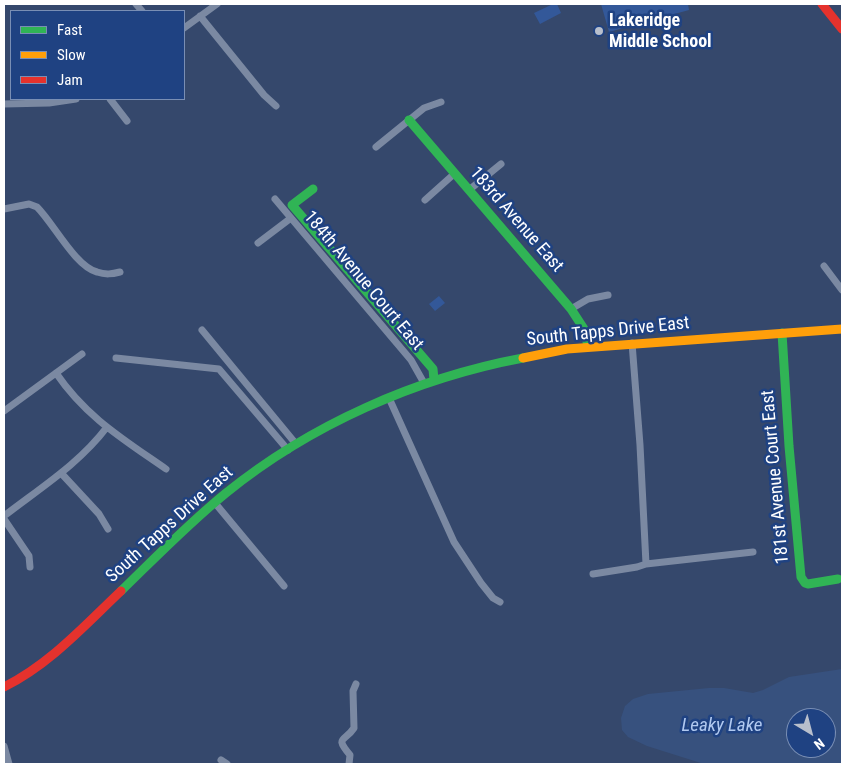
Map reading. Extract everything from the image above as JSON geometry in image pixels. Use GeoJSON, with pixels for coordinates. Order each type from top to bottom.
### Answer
{"type":"FeatureCollection","features":[{"type":"Feature","properties":{"kind":"street"},"geometry":{"type":"LineString","coordinates":[[185,27],[217,4]]}},
{"type":"Feature","properties":{"kind":"street"},"geometry":{"type":"LineString","coordinates":[[822,4],[842,29]]}},
{"type":"Feature","properties":{"kind":"street"},"geometry":{"type":"LineString","coordinates":[[202,15],[276,106],[264,95],[202,15]]}},
{"type":"Feature","properties":{"kind":"street"},"geometry":{"type":"LineString","coordinates":[[5,102],[49,103],[69,100]]}},
{"type":"Feature","properties":{"kind":"street"},"geometry":{"type":"LineString","coordinates":[[111,100],[127,121]]}},
{"type":"Feature","properties":{"kind":"street"},"geometry":{"type":"LineString","coordinates":[[376,146],[424,108],[441,102]]}},
{"type":"Feature","properties":{"kind":"street","name":"183rd Avenue East"},"geometry":{"type":"LineString","coordinates":[[409,120],[571,309],[584,329],[588,346]]}},
{"type":"Feature","properties":{"kind":"street"},"geometry":{"type":"LineString","coordinates":[[469,190],[501,164]]}},
{"type":"Feature","properties":{"kind":"street"},"geometry":{"type":"LineString","coordinates":[[424,200],[454,174]]}},
{"type":"Feature","properties":{"kind":"street"},"geometry":{"type":"LineString","coordinates":[[313,189],[292,205],[433,369],[434,380]]}},
{"type":"Feature","properties":{"kind":"street","name":"184th Avenue Court East"},"geometry":{"type":"LineString","coordinates":[[275,199],[410,360],[424,384]]}},
{"type":"Feature","properties":{"kind":"street"},"geometry":{"type":"LineString","coordinates":[[4,209],[29,204],[37,207],[84,265],[95,272],[108,274],[120,272]]}},
{"type":"Feature","properties":{"kind":"street"},"geometry":{"type":"LineString","coordinates":[[258,243],[291,218]]}},
{"type":"Feature","properties":{"kind":"street"},"geometry":{"type":"LineString","coordinates":[[824,266],[842,290]]}},
{"type":"Feature","properties":{"kind":"street"},"geometry":{"type":"LineString","coordinates":[[571,309],[588,299],[608,295]]}},
{"type":"Feature","properties":{"kind":"street","name":"South Tapps Drive East"},"geometry":{"type":"LineString","coordinates":[[4,688],[23,678],[48,659],[184,530],[248,476],[296,444],[344,418],[389,398],[434,380],[512,359],[588,346],[842,329]]}},
{"type":"Feature","properties":{"kind":"street"},"geometry":{"type":"LineString","coordinates":[[202,330],[296,444]]}},
{"type":"Feature","properties":{"kind":"street","name":"181st Avenue Court East"},"geometry":{"type":"LineString","coordinates":[[782,333],[789,446],[801,577],[808,584],[838,579]]}},
{"type":"Feature","properties":{"kind":"street"},"geometry":{"type":"LineString","coordinates":[[632,343],[640,445],[646,564]]}},
{"type":"Feature","properties":{"kind":"street"},"geometry":{"type":"LineString","coordinates":[[4,411],[82,354]]}},
{"type":"Feature","properties":{"kind":"street"},"geometry":{"type":"LineString","coordinates":[[116,358],[219,369],[288,450]]}},
{"type":"Feature","properties":{"kind":"street"},"geometry":{"type":"LineString","coordinates":[[56,373],[80,404],[106,428],[166,469]]}},
{"type":"Feature","properties":{"kind":"street"},"geometry":{"type":"LineString","coordinates":[[389,398],[454,542],[481,583],[493,598],[500,602]]}},
{"type":"Feature","properties":{"kind":"street"},"geometry":{"type":"LineString","coordinates":[[4,516],[85,453],[106,428]]}},
{"type":"Feature","properties":{"kind":"street"},"geometry":{"type":"LineString","coordinates":[[61,473],[99,514],[108,529]]}},
{"type":"Feature","properties":{"kind":"street"},"geometry":{"type":"LineString","coordinates":[[215,502],[284,586]]}},
{"type":"Feature","properties":{"kind":"street"},"geometry":{"type":"LineString","coordinates":[[4,520],[28,556],[30,567]]}},
{"type":"Feature","properties":{"kind":"street"},"geometry":{"type":"LineString","coordinates":[[593,574],[646,564],[753,552]]}},
{"type":"Feature","properties":{"kind":"street"},"geometry":{"type":"LineString","coordinates":[[349,764],[350,755],[343,748],[342,742],[344,736],[354,728],[353,691],[356,684]]}},
{"type":"Feature","properties":{"kind":"street"},"geometry":{"type":"LineString","coordinates":[[4,746],[9,764]]}},
{"type":"Feature","properties":{"kind":"shaded area"},"geometry":{"type":"Polygon","coordinates":[[[557,4],[561,13],[540,24],[534,13],[557,4]]]}},
{"type":"Feature","properties":{"kind":"shaded area"},"geometry":{"type":"Polygon","coordinates":[[[601,4],[688,4],[689,10],[609,32],[601,4]]]}},
{"type":"Feature","properties":{"kind":"shaded area"},"geometry":{"type":"Polygon","coordinates":[[[439,296],[445,303],[435,311],[429,304],[439,296]]]}},
{"type":"Feature","properties":{"kind":"water","name":"Leaky Lake"},"geometry":{"type":"Polygon","coordinates":[[[842,669],[842,764],[704,764],[647,746],[628,737],[622,730],[621,718],[625,706],[633,699],[648,694],[709,688],[724,688],[753,693],[789,677],[842,669]]]}},
{"type":"Feature","properties":{"kind":"traffic: fast"},"geometry":{"type":"LineString","coordinates":[[409,120],[571,309],[584,329],[588,346]]}},
{"type":"Feature","properties":{"kind":"traffic: fast"},"geometry":{"type":"LineString","coordinates":[[313,189],[292,205],[433,369],[434,380]]}},
{"type":"Feature","properties":{"kind":"traffic: fast"},"geometry":{"type":"LineString","coordinates":[[782,333],[789,446],[801,577],[808,584],[838,579]]}},
{"type":"Feature","properties":{"kind":"traffic: fast"},"geometry":{"type":"LineString","coordinates":[[121,591],[212,504],[258,468],[293,446],[329,426],[404,392],[443,378],[523,358]]}},
{"type":"Feature","properties":{"kind":"traffic: slow"},"geometry":{"type":"LineString","coordinates":[[523,358],[567,349],[842,329]]}},
{"type":"Feature","properties":{"kind":"traffic: jam"},"geometry":{"type":"LineString","coordinates":[[822,4],[842,29]]}},
{"type":"Feature","properties":{"kind":"traffic: jam"},"geometry":{"type":"LineString","coordinates":[[4,687],[21,678],[51,656],[121,591]]}},
{"type":"Feature","properties":{"kind":"place","name":"Lakeridge Middle School"},"geometry":{"type":"Point","coordinates":[599,31]}}]}
